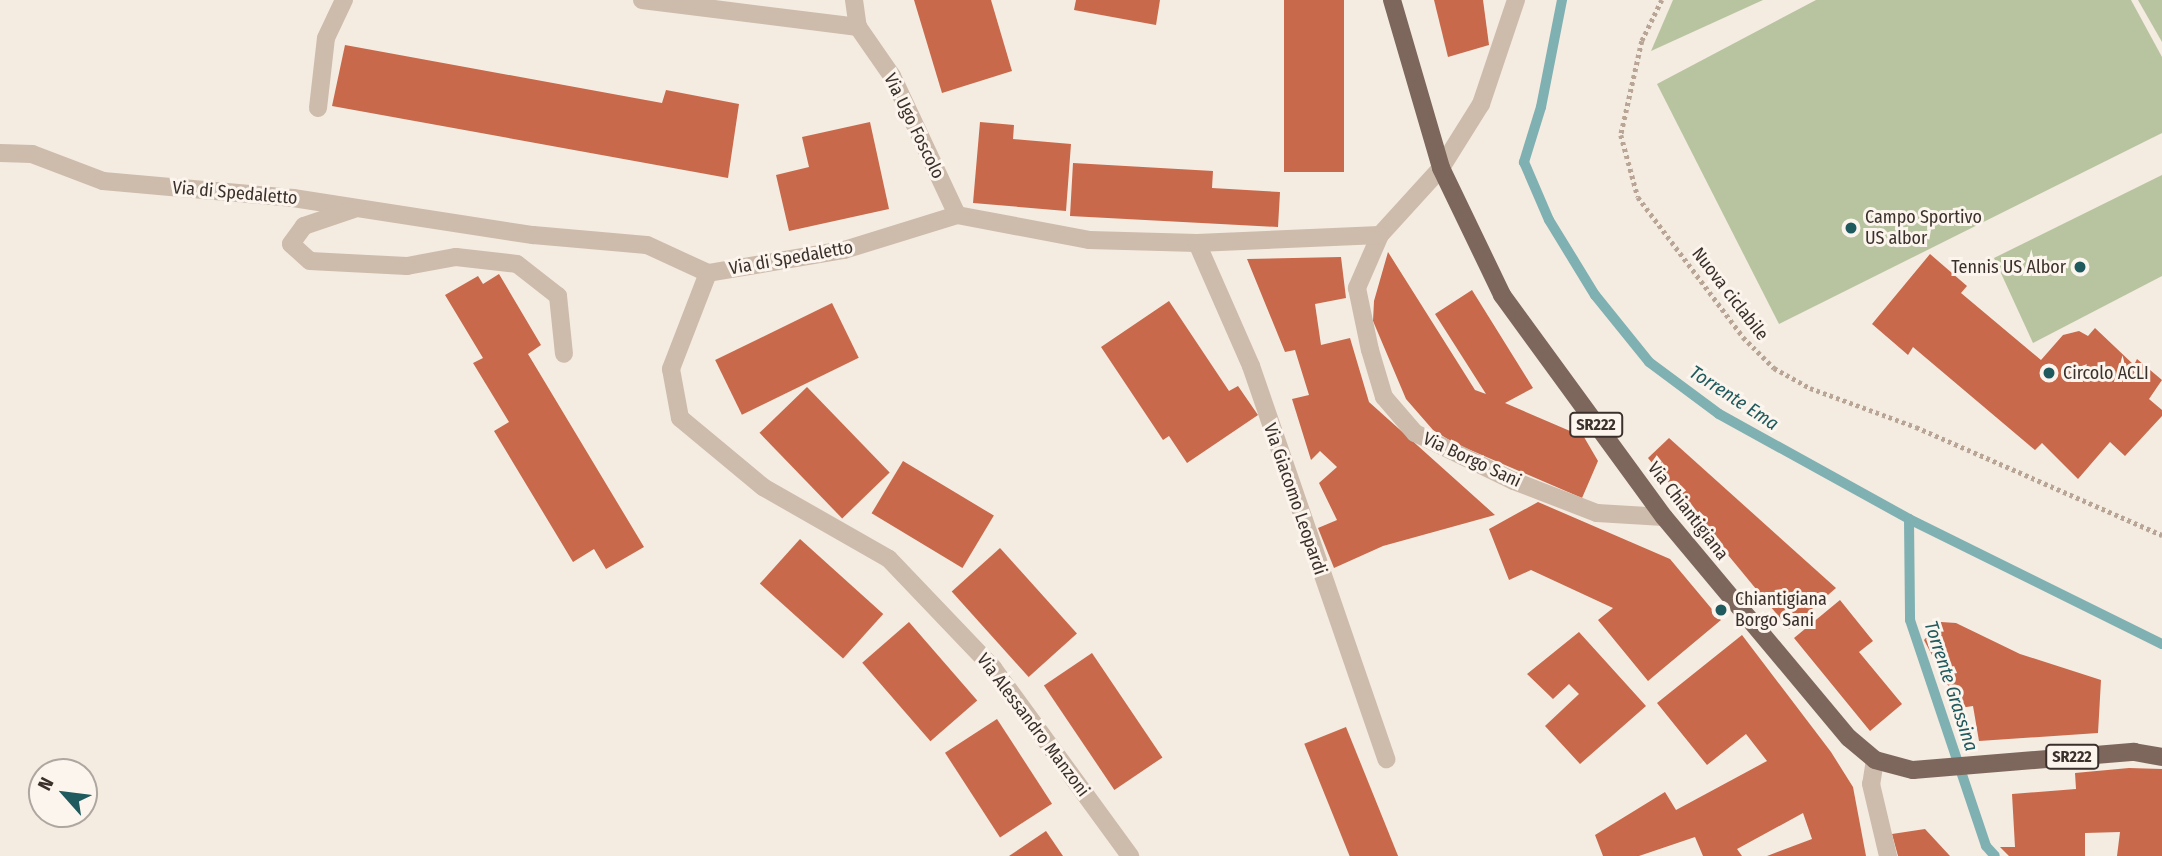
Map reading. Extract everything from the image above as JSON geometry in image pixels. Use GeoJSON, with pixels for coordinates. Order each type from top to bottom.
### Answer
{"type":"FeatureCollection","features":[{"type":"Feature","properties":{"kind":"main road","name":"Via Chiantigiana"},"geometry":{"type":"LineString","coordinates":[[1392,0],[1441,168],[1502,295],[1664,517],[1849,738],[1875,760],[1913,770],[2134,752],[2162,757]]}},
{"type":"Feature","properties":{"kind":"street"},"geometry":{"type":"LineString","coordinates":[[318,108],[326,38],[344,0]]}},
{"type":"Feature","properties":{"kind":"street"},"geometry":{"type":"LineString","coordinates":[[642,0],[858,27]]}},
{"type":"Feature","properties":{"kind":"street","name":"Via Ugo Foscolo"},"geometry":{"type":"LineString","coordinates":[[854,0],[858,27],[892,76],[957,215]]}},
{"type":"Feature","properties":{"kind":"street","name":"Via Borgo Sani"},"geometry":{"type":"LineString","coordinates":[[1516,0],[1481,104],[1441,168],[1380,235],[1357,288],[1384,397],[1415,433],[1514,481],[1597,513],[1664,517]]}},
{"type":"Feature","properties":{"kind":"street","name":"Via di Spedaletto"},"geometry":{"type":"LineString","coordinates":[[0,153],[32,154],[103,181],[359,208],[533,235],[647,245],[708,273],[844,250],[957,215],[1089,240],[1197,243],[1380,235]]}},
{"type":"Feature","properties":{"kind":"street"},"geometry":{"type":"LineString","coordinates":[[359,208],[304,226],[291,244],[310,261],[407,266],[456,257],[517,264],[558,296],[564,355]]}},
{"type":"Feature","properties":{"kind":"street","name":"Via Giacomo Leopardi"},"geometry":{"type":"LineString","coordinates":[[1197,243],[1251,366],[1386,759]]}},
{"type":"Feature","properties":{"kind":"street","name":"Via Alessandro Manzoni"},"geometry":{"type":"LineString","coordinates":[[708,273],[671,369],[680,418],[763,487],[889,559],[993,668],[1130,856]]}},
{"type":"Feature","properties":{"kind":"street"},"geometry":{"type":"LineString","coordinates":[[1875,760],[1871,784],[1888,856]]}},
{"type":"Feature","properties":{"kind":"path","name":"Nuova ciclabile"},"geometry":{"type":"LineString","coordinates":[[1662,0],[1642,41],[1621,135],[1638,197],[1743,337],[1774,368],[1810,388],[1916,427],[2162,535]]}},
{"type":"Feature","properties":{"kind":"green space"},"geometry":{"type":"Polygon","coordinates":[[[1673,0],[1763,0],[1651,51],[1673,0]]]}},
{"type":"Feature","properties":{"kind":"green space","name":"Campo Sportivo US albor"},"geometry":{"type":"Polygon","coordinates":[[[1816,0],[2131,0],[2162,57],[2162,133],[1779,324],[1657,84],[1816,0]]]}},
{"type":"Feature","properties":{"kind":"green space"},"geometry":{"type":"Polygon","coordinates":[[[2138,0],[2162,0],[2162,42],[2138,0]]]}},
{"type":"Feature","properties":{"kind":"green space","name":"Tennis US Albor"},"geometry":{"type":"Polygon","coordinates":[[[2162,175],[2162,276],[2033,343],[1994,258],[2162,175]]]}},
{"type":"Feature","properties":{"kind":"building"},"geometry":{"type":"Polygon","coordinates":[[[914,0],[991,0],[1012,71],[942,93],[914,0]]]}},
{"type":"Feature","properties":{"kind":"building"},"geometry":{"type":"Polygon","coordinates":[[[1076,0],[1160,0],[1156,25],[1074,10],[1076,0]]]}},
{"type":"Feature","properties":{"kind":"building"},"geometry":{"type":"Polygon","coordinates":[[[1284,0],[1344,0],[1344,172],[1284,172],[1284,0]]]}},
{"type":"Feature","properties":{"kind":"building"},"geometry":{"type":"Polygon","coordinates":[[[1434,0],[1483,0],[1489,45],[1448,57],[1434,0]]]}},
{"type":"Feature","properties":{"kind":"building"},"geometry":{"type":"Polygon","coordinates":[[[345,45],[662,103],[666,90],[739,104],[728,178],[332,106],[345,45]]]}},
{"type":"Feature","properties":{"kind":"building"},"geometry":{"type":"Polygon","coordinates":[[[870,122],[889,209],[789,231],[776,175],[809,167],[802,137],[870,122]]]}},
{"type":"Feature","properties":{"kind":"building"},"geometry":{"type":"Polygon","coordinates":[[[980,122],[1014,125],[1013,139],[1071,144],[1066,211],[973,203],[980,122]]]}},
{"type":"Feature","properties":{"kind":"building"},"geometry":{"type":"Polygon","coordinates":[[[1073,163],[1213,171],[1212,188],[1280,192],[1278,227],[1070,216],[1073,163]]]}},
{"type":"Feature","properties":{"kind":"building"},"geometry":{"type":"Polygon","coordinates":[[[1388,252],[1475,390],[1486,394],[1435,314],[1472,290],[1533,388],[1505,403],[1584,437],[1598,461],[1582,498],[1454,443],[1433,430],[1406,399],[1373,321],[1374,301],[1388,252]]]}},
{"type":"Feature","properties":{"kind":"building","name":"Circolo ACLI"},"geometry":{"type":"Polygon","coordinates":[[[1930,254],[1967,286],[1961,293],[2041,360],[2063,335],[2079,331],[2088,336],[2095,328],[2134,365],[2137,359],[2162,380],[2149,399],[2162,410],[2162,416],[2125,456],[2110,442],[2078,479],[2042,443],[2035,450],[1913,347],[1908,355],[1872,324],[1930,254]]]}},
{"type":"Feature","properties":{"kind":"building"},"geometry":{"type":"Polygon","coordinates":[[[1341,257],[1346,298],[1315,304],[1321,345],[1350,338],[1369,402],[1495,515],[1383,546],[1334,568],[1318,528],[1337,520],[1319,483],[1337,467],[1320,451],[1311,460],[1292,399],[1309,395],[1295,350],[1285,352],[1247,259],[1341,257]]]}},
{"type":"Feature","properties":{"kind":"building"},"geometry":{"type":"Polygon","coordinates":[[[499,274],[541,345],[528,354],[644,547],[606,569],[594,549],[573,562],[494,431],[509,422],[473,363],[483,358],[445,295],[478,276],[483,284],[499,274]]]}},
{"type":"Feature","properties":{"kind":"building"},"geometry":{"type":"Polygon","coordinates":[[[1169,301],[1229,391],[1238,386],[1258,415],[1187,463],[1169,436],[1163,440],[1101,347],[1169,301]]]}},
{"type":"Feature","properties":{"kind":"building"},"geometry":{"type":"Polygon","coordinates":[[[832,303],[859,358],[742,415],[715,360],[832,303]]]}},
{"type":"Feature","properties":{"kind":"building"},"geometry":{"type":"Polygon","coordinates":[[[807,387],[890,473],[842,518],[760,433],[807,387]]]}},
{"type":"Feature","properties":{"kind":"building"},"geometry":{"type":"Polygon","coordinates":[[[1669,438],[1836,588],[1789,629],[1648,458],[1669,438]]]}},
{"type":"Feature","properties":{"kind":"building"},"geometry":{"type":"Polygon","coordinates":[[[903,461],[994,516],[962,568],[872,513],[903,461]]]}},
{"type":"Feature","properties":{"kind":"building"},"geometry":{"type":"Polygon","coordinates":[[[1538,502],[1670,559],[1721,620],[1648,681],[1598,620],[1613,608],[1531,570],[1509,580],[1489,529],[1538,502]]]}},
{"type":"Feature","properties":{"kind":"building"},"geometry":{"type":"Polygon","coordinates":[[[800,539],[883,614],[843,659],[760,584],[800,539]]]}},
{"type":"Feature","properties":{"kind":"building"},"geometry":{"type":"Polygon","coordinates":[[[1000,548],[1077,633],[1029,677],[952,591],[1000,548]]]}},
{"type":"Feature","properties":{"kind":"building"},"geometry":{"type":"Polygon","coordinates":[[[1840,600],[1873,641],[1859,652],[1902,704],[1870,731],[1794,638],[1840,600]]]}},
{"type":"Feature","properties":{"kind":"building"},"geometry":{"type":"Polygon","coordinates":[[[909,622],[977,700],[930,741],[862,663],[909,622]]]}},
{"type":"Feature","properties":{"kind":"building"},"geometry":{"type":"Polygon","coordinates":[[[1941,622],[1956,623],[2020,654],[2101,680],[2098,733],[1979,741],[1973,706],[1960,708],[1924,640],[1941,622]]]}},
{"type":"Feature","properties":{"kind":"building"},"geometry":{"type":"Polygon","coordinates":[[[1579,632],[1646,706],[1580,764],[1545,726],[1579,694],[1569,684],[1553,699],[1527,674],[1579,632]]]}},
{"type":"Feature","properties":{"kind":"building"},"geometry":{"type":"Polygon","coordinates":[[[1742,635],[1831,752],[1853,787],[1866,856],[1767,856],[1812,839],[1803,813],[1737,849],[1742,856],[1703,856],[1695,837],[1639,856],[1603,856],[1595,835],[1665,792],[1676,810],[1767,761],[1746,734],[1707,765],[1657,703],[1742,635]]]}},
{"type":"Feature","properties":{"kind":"building"},"geometry":{"type":"Polygon","coordinates":[[[1092,653],[1162,757],[1114,790],[1044,685],[1092,653]]]}},
{"type":"Feature","properties":{"kind":"building"},"geometry":{"type":"Polygon","coordinates":[[[997,719],[1052,804],[1000,837],[945,753],[997,719]]]}},
{"type":"Feature","properties":{"kind":"building"},"geometry":{"type":"Polygon","coordinates":[[[1346,727],[1398,856],[1350,856],[1304,744],[1346,727]]]}},
{"type":"Feature","properties":{"kind":"building"},"geometry":{"type":"Polygon","coordinates":[[[2129,768],[2162,769],[2162,856],[2117,856],[2120,832],[2085,833],[2085,856],[2009,856],[2000,847],[2015,847],[2012,794],[2076,789],[2075,773],[2129,768]]]}},
{"type":"Feature","properties":{"kind":"building"},"geometry":{"type":"Polygon","coordinates":[[[1925,829],[1950,856],[1898,856],[1892,834],[1925,829]]]}},
{"type":"Feature","properties":{"kind":"building"},"geometry":{"type":"Polygon","coordinates":[[[1046,831],[1063,856],[1009,856],[1046,831]]]}},
{"type":"Feature","properties":{"kind":"waterway","name":"Torrente Ema"},"geometry":{"type":"LineString","coordinates":[[1562,0],[1541,107],[1524,162],[1549,220],[1595,295],[1649,362],[1719,414],[1909,519],[2162,644]]}},
{"type":"Feature","properties":{"kind":"waterway","name":"Torrente Grassina"},"geometry":{"type":"LineString","coordinates":[[1909,519],[1910,620],[1986,846],[1995,856]]}},
{"type":"Feature","properties":{"kind":"place","name":"Campo Sportivo US albor"},"geometry":{"type":"Point","coordinates":[1851,228]}},
{"type":"Feature","properties":{"kind":"place","name":"Tennis US Albor"},"geometry":{"type":"Point","coordinates":[2080,267]}},
{"type":"Feature","properties":{"kind":"place","name":"Circolo ACLI"},"geometry":{"type":"Point","coordinates":[2049,373]}},
{"type":"Feature","properties":{"kind":"place","name":"Chiantigiana Borgo Sani"},"geometry":{"type":"Point","coordinates":[1721,610]}}]}
